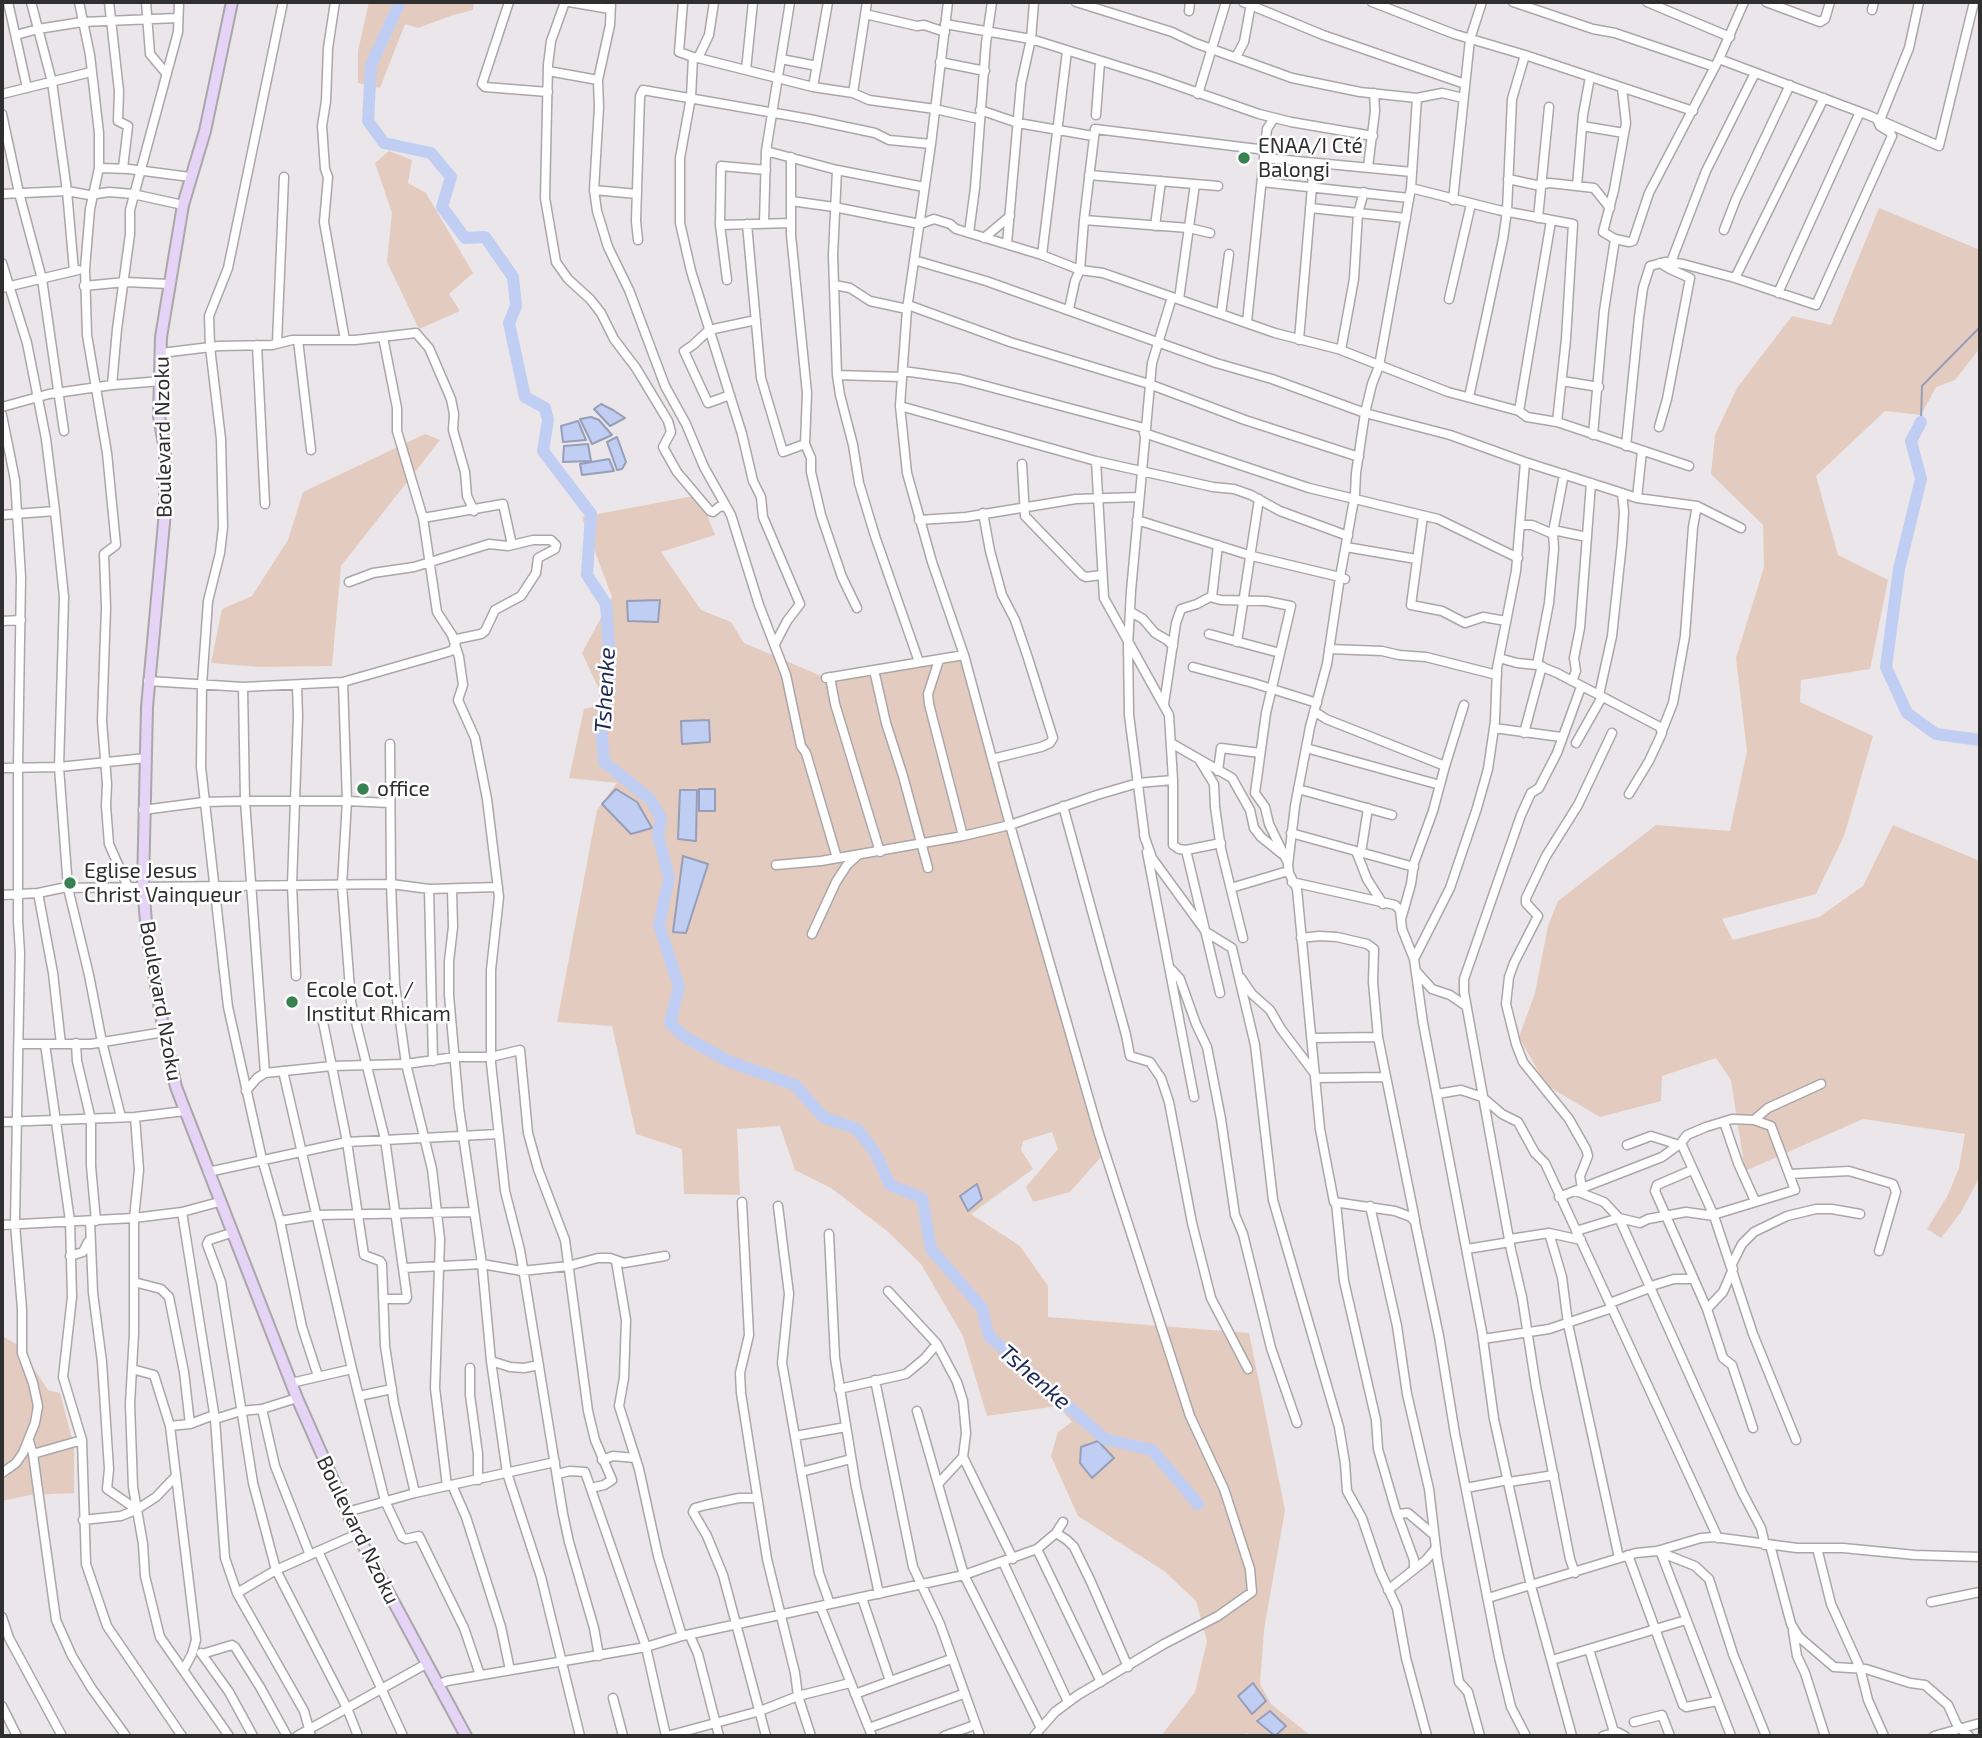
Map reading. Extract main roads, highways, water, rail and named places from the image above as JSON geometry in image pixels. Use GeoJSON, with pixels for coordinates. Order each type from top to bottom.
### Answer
{"type":"FeatureCollection","features":[{"type":"Feature","properties":{"kind":"water"},"geometry":{"type":"Polygon","coordinates":[[[601,404],[625,418],[610,426],[594,409],[601,404]]]}},
{"type":"Feature","properties":{"kind":"water"},"geometry":{"type":"Polygon","coordinates":[[[591,417],[599,420],[612,435],[592,444],[580,419],[591,417]]]}},
{"type":"Feature","properties":{"kind":"water"},"geometry":{"type":"Polygon","coordinates":[[[578,421],[586,440],[563,442],[561,426],[578,421]]]}},
{"type":"Feature","properties":{"kind":"water"},"geometry":{"type":"Polygon","coordinates":[[[617,437],[626,462],[622,469],[617,470],[607,442],[617,437]]]}},
{"type":"Feature","properties":{"kind":"water"},"geometry":{"type":"Polygon","coordinates":[[[588,444],[591,461],[563,462],[564,446],[588,444]]]}},
{"type":"Feature","properties":{"kind":"water"},"geometry":{"type":"Polygon","coordinates":[[[609,459],[614,471],[582,475],[580,464],[609,459]]]}},
{"type":"Feature","properties":{"kind":"water"},"geometry":{"type":"Polygon","coordinates":[[[660,600],[658,622],[628,621],[627,601],[660,600]]]}},
{"type":"Feature","properties":{"kind":"water"},"geometry":{"type":"Polygon","coordinates":[[[709,720],[710,742],[682,744],[681,721],[709,720]]]}},
{"type":"Feature","properties":{"kind":"water"},"geometry":{"type":"Polygon","coordinates":[[[616,789],[637,802],[652,828],[631,834],[602,804],[616,789]]]}},
{"type":"Feature","properties":{"kind":"water"},"geometry":{"type":"Polygon","coordinates":[[[699,789],[715,789],[715,811],[699,811],[699,789]]]}},
{"type":"Feature","properties":{"kind":"water"},"geometry":{"type":"Polygon","coordinates":[[[680,790],[697,790],[696,841],[678,839],[680,790]]]}},
{"type":"Feature","properties":{"kind":"water"},"geometry":{"type":"Polygon","coordinates":[[[683,856],[708,864],[686,933],[673,932],[683,856]]]}},
{"type":"Feature","properties":{"kind":"water"},"geometry":{"type":"Polygon","coordinates":[[[977,1184],[982,1199],[968,1211],[960,1196],[977,1184]]]}},
{"type":"Feature","properties":{"kind":"water"},"geometry":{"type":"Polygon","coordinates":[[[1098,1441],[1114,1458],[1092,1478],[1080,1463],[1081,1447],[1098,1441]]]}},
{"type":"Feature","properties":{"kind":"water"},"geometry":{"type":"Polygon","coordinates":[[[1253,1683],[1266,1701],[1252,1714],[1238,1696],[1253,1683]]]}},
{"type":"Feature","properties":{"kind":"water"},"geometry":{"type":"Polygon","coordinates":[[[1270,1711],[1286,1726],[1275,1736],[1257,1721],[1270,1711]]]}},
{"type":"Feature","properties":{"kind":"waterway","name":"Tshenke"},"geometry":{"type":"LineString","coordinates":[[400,2],[371,65],[368,121],[384,143],[431,153],[451,177],[442,207],[465,238],[485,237],[513,277],[516,306],[509,323],[525,397],[545,408],[548,420],[543,451],[591,514],[587,575],[606,604],[610,664],[601,724],[604,762],[650,799],[661,818],[658,836],[669,878],[659,925],[679,987],[670,1023],[685,1037],[728,1061],[795,1085],[823,1117],[857,1129],[876,1154],[890,1185],[922,1198],[931,1249],[982,1308],[989,1336],[1105,1439],[1152,1450],[1198,1504]]}},
{"type":"Feature","properties":{"kind":"waterway"},"geometry":{"type":"LineString","coordinates":[[1921,422],[1922,386],[1980,327]]}},
{"type":"Feature","properties":{"kind":"waterway"},"geometry":{"type":"LineString","coordinates":[[1921,422],[1911,441],[1921,479],[1899,569],[1886,667],[1907,713],[1936,734],[1980,740]]}},
{"type":"Feature","properties":{"kind":"place","name":"ENAA/I Cté Balongi"},"geometry":{"type":"Point","coordinates":[1244,158]}},
{"type":"Feature","properties":{"kind":"place","name":"office"},"geometry":{"type":"Point","coordinates":[363,789]}},
{"type":"Feature","properties":{"kind":"place","name":"Eglise Jesus Christ Vainqueur"},"geometry":{"type":"Point","coordinates":[70,883]}},
{"type":"Feature","properties":{"kind":"place","name":"Ecole Cot. / Institut Rhicam"},"geometry":{"type":"Point","coordinates":[292,1002]}}]}
